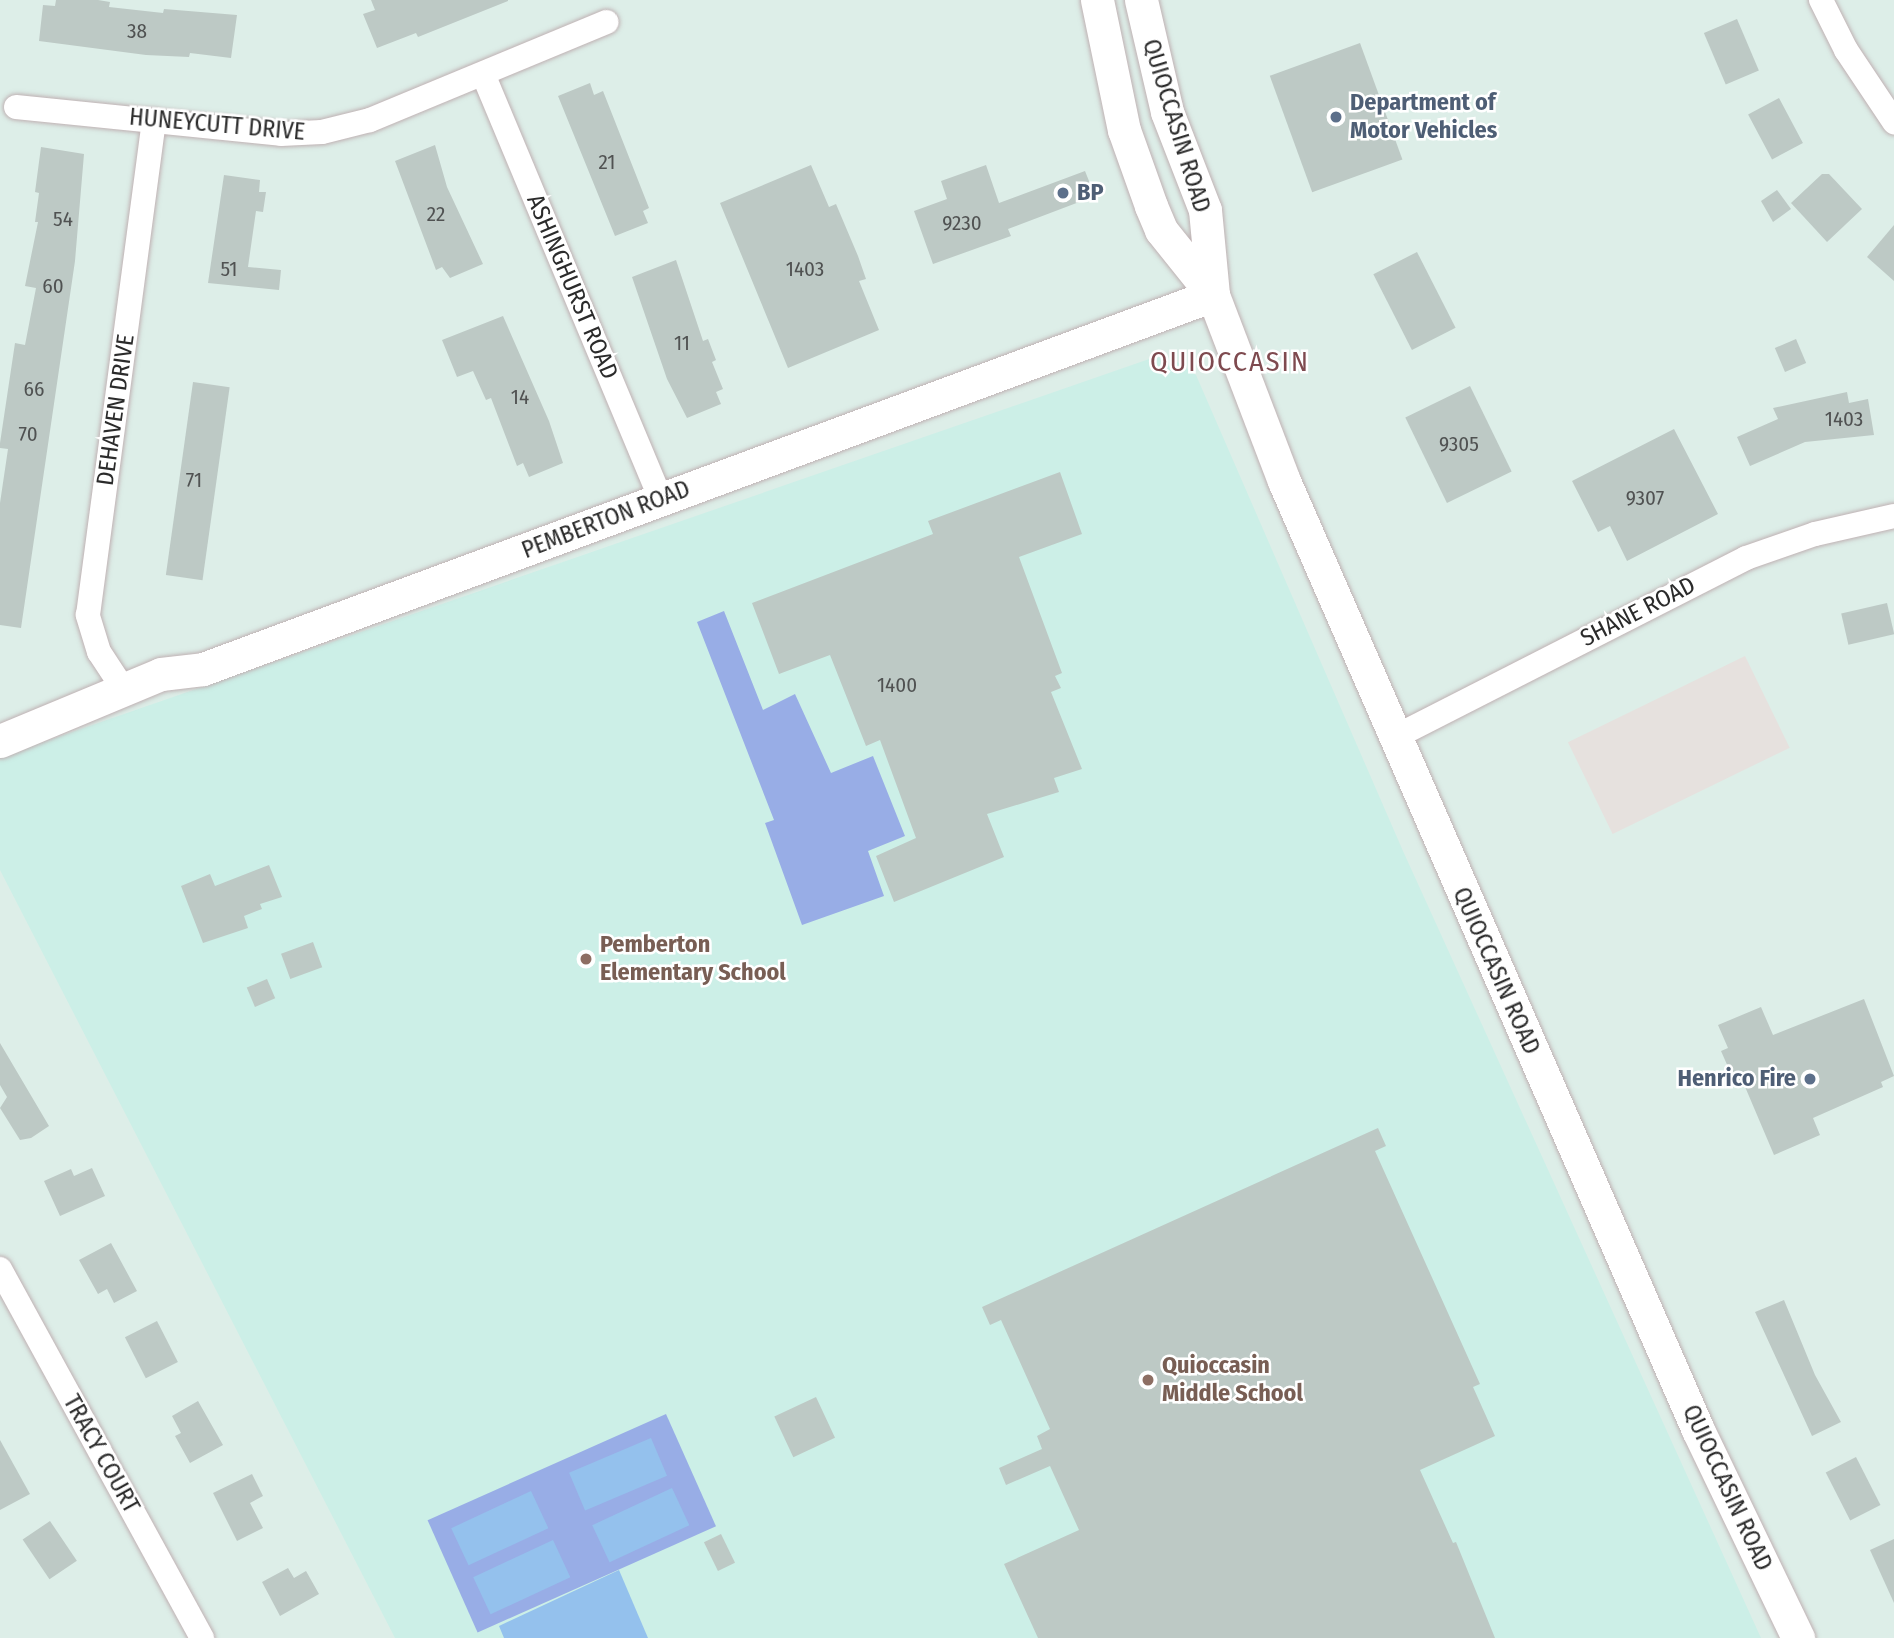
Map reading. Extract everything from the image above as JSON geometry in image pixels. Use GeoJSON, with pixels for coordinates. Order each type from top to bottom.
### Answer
{"type":"FeatureCollection","features":[{"type":"Feature","properties":{"kind":"main road","name":"QUIOCCASIN ROAD"},"geometry":{"type":"LineString","coordinates":[[1097,0],[1125,130],[1151,206],[1161,230],[1213,295]]}},
{"type":"Feature","properties":{"kind":"main road","name":"QUIOCCASIN ROAD"},"geometry":{"type":"LineString","coordinates":[[1141,0],[1167,112],[1205,210],[1213,295],[1284,481],[1393,738],[1698,1430],[1798,1638]]}},
{"type":"Feature","properties":{"kind":"main road","name":"PEMBERTON ROAD"},"geometry":{"type":"LineString","coordinates":[[0,741],[161,674],[203,669],[662,500],[743,465],[795,453],[1213,295]]}},
{"type":"Feature","properties":{"kind":"street"},"geometry":{"type":"LineString","coordinates":[[1821,0],[1846,50],[1894,122]]}},
{"type":"Feature","properties":{"kind":"street","name":"HUNEYCUTT DRIVE"},"geometry":{"type":"LineString","coordinates":[[16,107],[281,134],[322,132],[370,120],[607,22]]}},
{"type":"Feature","properties":{"kind":"street","name":"ASHINGHURST ROAD"},"geometry":{"type":"LineString","coordinates":[[483,74],[662,500]]}},
{"type":"Feature","properties":{"kind":"street","name":"DEHAVEN DRIVE"},"geometry":{"type":"LineString","coordinates":[[124,690],[99,652],[88,615],[155,120]]}},
{"type":"Feature","properties":{"kind":"street","name":"SHANE ROAD"},"geometry":{"type":"LineString","coordinates":[[1393,738],[1746,558],[1815,534],[1894,516]]}},
{"type":"Feature","properties":{"kind":"street","name":"TRACY COURT"},"geometry":{"type":"LineString","coordinates":[[0,1269],[202,1638]]}},
{"type":"Feature","properties":{"kind":"shaded area"},"geometry":{"type":"Polygon","coordinates":[[[1155,357],[1173,359],[1196,375],[1403,851],[1761,1638],[395,1638],[0,870],[0,757],[1155,357]]]}},
{"type":"Feature","properties":{"kind":"shaded area"},"geometry":{"type":"Polygon","coordinates":[[[724,611],[763,710],[795,694],[831,773],[873,756],[905,836],[868,851],[884,896],[802,925],[765,823],[774,820],[697,622],[724,611]]]}},
{"type":"Feature","properties":{"kind":"shaded area"},"geometry":{"type":"Polygon","coordinates":[[[1745,656],[1790,748],[1613,834],[1568,742],[1745,656]]]}},
{"type":"Feature","properties":{"kind":"shaded area"},"geometry":{"type":"Polygon","coordinates":[[[666,1414],[716,1526],[478,1633],[428,1520],[666,1414]]]}},
{"type":"Feature","properties":{"kind":"shaded area"},"geometry":{"type":"Polygon","coordinates":[[[651,1438],[667,1476],[585,1511],[569,1473],[651,1438]]]}},
{"type":"Feature","properties":{"kind":"shaded area"},"geometry":{"type":"Polygon","coordinates":[[[672,1488],[689,1525],[610,1562],[592,1525],[672,1488]]]}},
{"type":"Feature","properties":{"kind":"shaded area"},"geometry":{"type":"Polygon","coordinates":[[[531,1491],[548,1528],[469,1565],[451,1528],[531,1491]]]}},
{"type":"Feature","properties":{"kind":"shaded area"},"geometry":{"type":"Polygon","coordinates":[[[553,1540],[570,1577],[491,1614],[473,1577],[553,1540]]]}},
{"type":"Feature","properties":{"kind":"shaded area"},"geometry":{"type":"Polygon","coordinates":[[[619,1570],[648,1638],[504,1638],[499,1626],[619,1570]]]}},
{"type":"Feature","properties":{"kind":"building"},"geometry":{"type":"Polygon","coordinates":[[[56,0],[98,0],[110,2],[109,7],[163,13],[164,9],[237,15],[231,58],[190,53],[189,57],[146,55],[39,41],[43,5],[55,6],[56,0]]]}},
{"type":"Feature","properties":{"kind":"building"},"geometry":{"type":"Polygon","coordinates":[[[371,0],[508,1],[418,37],[416,33],[377,48],[363,14],[375,10],[371,0]]]}},
{"type":"Feature","properties":{"kind":"building"},"geometry":{"type":"Polygon","coordinates":[[[1737,19],[1759,71],[1726,85],[1704,33],[1737,19]]]}},
{"type":"Feature","properties":{"kind":"building","name":"Department of Motor Vehicles"},"geometry":{"type":"Polygon","coordinates":[[[1360,43],[1402,160],[1312,192],[1270,76],[1360,43]]]}},
{"type":"Feature","properties":{"kind":"building"},"geometry":{"type":"Polygon","coordinates":[[[590,83],[594,95],[603,91],[649,208],[643,211],[648,223],[615,236],[558,96],[590,83]]]}},
{"type":"Feature","properties":{"kind":"building"},"geometry":{"type":"Polygon","coordinates":[[[1779,98],[1803,143],[1772,159],[1748,114],[1779,98]]]}},
{"type":"Feature","properties":{"kind":"building"},"geometry":{"type":"Polygon","coordinates":[[[435,145],[447,187],[483,264],[450,278],[442,267],[436,270],[395,161],[435,145]]]}},
{"type":"Feature","properties":{"kind":"building"},"geometry":{"type":"Polygon","coordinates":[[[41,147],[84,154],[75,261],[21,628],[0,625],[0,503],[8,449],[0,448],[0,443],[15,343],[25,345],[36,288],[25,286],[38,222],[35,222],[39,193],[35,192],[41,147]]]}},
{"type":"Feature","properties":{"kind":"building"},"geometry":{"type":"Polygon","coordinates":[[[811,165],[829,207],[836,204],[858,256],[866,279],[859,281],[879,330],[788,368],[720,203],[811,165]]]}},
{"type":"Feature","properties":{"kind":"building"},"geometry":{"type":"Polygon","coordinates":[[[986,165],[999,203],[1085,171],[1095,196],[1008,229],[1011,236],[933,264],[914,211],[947,199],[941,181],[986,165]]]}},
{"type":"Feature","properties":{"kind":"building"},"geometry":{"type":"Polygon","coordinates":[[[1822,174],[1829,174],[1862,209],[1827,242],[1791,203],[1822,174]]]}},
{"type":"Feature","properties":{"kind":"building"},"geometry":{"type":"Polygon","coordinates":[[[224,175],[260,180],[259,192],[266,192],[263,212],[256,211],[248,267],[281,270],[279,290],[208,283],[224,175]]]}},
{"type":"Feature","properties":{"kind":"building"},"geometry":{"type":"Polygon","coordinates":[[[1777,190],[1791,209],[1773,222],[1761,201],[1777,190]]]}},
{"type":"Feature","properties":{"kind":"building"},"geometry":{"type":"Polygon","coordinates":[[[1894,225],[1894,281],[1867,257],[1894,225]]]}},
{"type":"Feature","properties":{"kind":"building"},"geometry":{"type":"Polygon","coordinates":[[[1417,252],[1456,328],[1412,350],[1373,274],[1417,252]]]}},
{"type":"Feature","properties":{"kind":"building"},"geometry":{"type":"Polygon","coordinates":[[[676,260],[703,341],[708,339],[716,360],[712,362],[723,389],[716,392],[721,404],[687,418],[667,379],[632,277],[676,260]]]}},
{"type":"Feature","properties":{"kind":"building"},"geometry":{"type":"Polygon","coordinates":[[[503,316],[549,421],[563,463],[529,477],[523,463],[517,466],[491,398],[486,400],[473,371],[457,377],[442,340],[503,316]]]}},
{"type":"Feature","properties":{"kind":"building"},"geometry":{"type":"Polygon","coordinates":[[[1796,339],[1806,363],[1785,372],[1775,348],[1796,339]]]}},
{"type":"Feature","properties":{"kind":"building"},"geometry":{"type":"Polygon","coordinates":[[[193,382],[230,387],[203,580],[166,575],[193,382]]]}},
{"type":"Feature","properties":{"kind":"building"},"geometry":{"type":"Polygon","coordinates":[[[1470,386],[1512,471],[1447,503],[1405,418],[1470,386]]]}},
{"type":"Feature","properties":{"kind":"building"},"geometry":{"type":"Polygon","coordinates":[[[1847,392],[1849,403],[1868,399],[1874,435],[1805,442],[1750,466],[1737,437],[1778,419],[1773,408],[1847,392]]]}},
{"type":"Feature","properties":{"kind":"building"},"geometry":{"type":"Polygon","coordinates":[[[1674,429],[1718,514],[1627,561],[1610,526],[1598,532],[1572,481],[1674,429]]]}},
{"type":"Feature","properties":{"kind":"building"},"geometry":{"type":"Polygon","coordinates":[[[1060,472],[1082,534],[1019,557],[1062,673],[1055,676],[1061,688],[1051,692],[1082,769],[1054,778],[1059,792],[987,814],[1004,857],[894,902],[876,856],[916,838],[880,740],[866,746],[830,655],[779,674],[752,603],[933,534],[928,521],[1060,472]]]}},
{"type":"Feature","properties":{"kind":"building"},"geometry":{"type":"Polygon","coordinates":[[[1887,603],[1894,634],[1848,645],[1841,614],[1887,603]]]}},
{"type":"Feature","properties":{"kind":"building"},"geometry":{"type":"Polygon","coordinates":[[[269,865],[282,897],[260,904],[262,909],[244,916],[248,928],[203,943],[181,886],[210,874],[215,886],[269,865]]]}},
{"type":"Feature","properties":{"kind":"building"},"geometry":{"type":"Polygon","coordinates":[[[313,942],[322,967],[290,979],[281,954],[313,942]]]}},
{"type":"Feature","properties":{"kind":"building"},"geometry":{"type":"Polygon","coordinates":[[[267,979],[275,998],[255,1007],[247,988],[267,979]]]}},
{"type":"Feature","properties":{"kind":"building","name":"Henrico Fire"},"geometry":{"type":"Polygon","coordinates":[[[1864,999],[1894,1076],[1881,1082],[1883,1087],[1813,1118],[1820,1135],[1774,1155],[1743,1082],[1736,1085],[1721,1051],[1728,1048],[1718,1025],[1761,1007],[1773,1035],[1864,999]]]}},
{"type":"Feature","properties":{"kind":"building"},"geometry":{"type":"Polygon","coordinates":[[[0,1043],[49,1126],[31,1138],[20,1140],[0,1108],[7,1097],[0,1085],[0,1043]]]}},
{"type":"Feature","properties":{"kind":"building"},"geometry":{"type":"Polygon","coordinates":[[[1378,1128],[1386,1146],[1375,1151],[1480,1384],[1473,1387],[1495,1436],[1420,1470],[1453,1543],[1456,1542],[1495,1638],[1038,1638],[1004,1564],[1079,1530],[1050,1466],[1006,1485],[999,1468],[1042,1449],[1037,1436],[1050,1429],[1001,1320],[990,1325],[982,1307],[1378,1128]]]}},
{"type":"Feature","properties":{"kind":"building"},"geometry":{"type":"Polygon","coordinates":[[[92,1168],[105,1196],[60,1216],[44,1181],[71,1169],[74,1176],[92,1168]]]}},
{"type":"Feature","properties":{"kind":"building"},"geometry":{"type":"Polygon","coordinates":[[[111,1243],[137,1291],[114,1303],[107,1289],[98,1294],[79,1260],[111,1243]]]}},
{"type":"Feature","properties":{"kind":"building"},"geometry":{"type":"Polygon","coordinates":[[[1784,1300],[1815,1375],[1841,1422],[1812,1436],[1755,1312],[1784,1300]]]}},
{"type":"Feature","properties":{"kind":"building"},"geometry":{"type":"Polygon","coordinates":[[[157,1321],[178,1362],[146,1378],[125,1337],[157,1321]]]}},
{"type":"Feature","properties":{"kind":"building"},"geometry":{"type":"Polygon","coordinates":[[[816,1397],[835,1438],[793,1457],[774,1416],[816,1397]]]}},
{"type":"Feature","properties":{"kind":"building"},"geometry":{"type":"Polygon","coordinates":[[[198,1401],[223,1445],[190,1463],[175,1436],[181,1433],[172,1416],[198,1401]]]}},
{"type":"Feature","properties":{"kind":"building"},"geometry":{"type":"Polygon","coordinates":[[[0,1440],[30,1494],[0,1510],[0,1440]]]}},
{"type":"Feature","properties":{"kind":"building"},"geometry":{"type":"Polygon","coordinates":[[[1856,1457],[1881,1505],[1850,1521],[1826,1472],[1856,1457]]]}},
{"type":"Feature","properties":{"kind":"building"},"geometry":{"type":"Polygon","coordinates":[[[252,1474],[263,1496],[250,1503],[263,1528],[237,1541],[213,1493],[252,1474]]]}},
{"type":"Feature","properties":{"kind":"building"},"geometry":{"type":"Polygon","coordinates":[[[50,1521],[77,1561],[49,1579],[23,1539],[50,1521]]]}},
{"type":"Feature","properties":{"kind":"building"},"geometry":{"type":"Polygon","coordinates":[[[721,1534],[735,1563],[718,1571],[704,1542],[721,1534]]]}},
{"type":"Feature","properties":{"kind":"building"},"geometry":{"type":"Polygon","coordinates":[[[1894,1539],[1894,1603],[1870,1550],[1894,1539]]]}},
{"type":"Feature","properties":{"kind":"building"},"geometry":{"type":"Polygon","coordinates":[[[288,1568],[294,1578],[306,1571],[319,1594],[280,1616],[262,1582],[288,1568]]]}},
{"type":"Feature","properties":{"kind":"place","name":"Department of Motor Vehicles"},"geometry":{"type":"Point","coordinates":[1336,117]}},
{"type":"Feature","properties":{"kind":"place","name":"BP"},"geometry":{"type":"Point","coordinates":[1063,193]}},
{"type":"Feature","properties":{"kind":"place","name":"Pemberton Elementary School"},"geometry":{"type":"Point","coordinates":[586,959]}},
{"type":"Feature","properties":{"kind":"place","name":"Henrico Fire"},"geometry":{"type":"Point","coordinates":[1810,1079]}},
{"type":"Feature","properties":{"kind":"place","name":"Quioccasin Middle School"},"geometry":{"type":"Point","coordinates":[1148,1380]}},
{"type":"Feature","properties":{"kind":"district","name":"QUIOCCASIN"},"geometry":{"type":"Point","coordinates":[1230,362]}}]}
